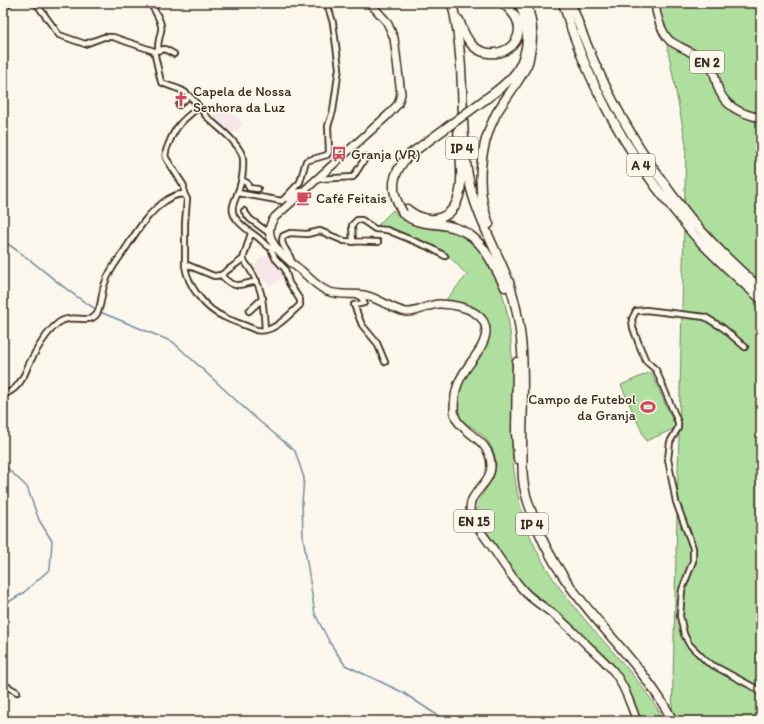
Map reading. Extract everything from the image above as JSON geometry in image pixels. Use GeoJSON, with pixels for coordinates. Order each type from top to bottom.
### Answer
{"type":"FeatureCollection","features":[{"type":"Feature","properties":{"kind":"highway"},"geometry":{"type":"LineString","coordinates":[[452,3],[462,30],[472,46],[482,52],[494,54],[508,49],[514,44],[518,35],[517,19],[503,3]]}},
{"type":"Feature","properties":{"kind":"highway","name":"IP 4"},"geometry":{"type":"LineString","coordinates":[[452,3],[458,76],[461,144],[469,197],[477,220],[498,264],[515,329],[517,356],[516,433],[518,472],[528,515],[544,555],[565,588],[642,680],[662,708],[669,721]]}},
{"type":"Feature","properties":{"kind":"highway","name":"IP 4"},"geometry":{"type":"LineString","coordinates":[[452,3],[462,78],[466,164],[471,189],[479,214],[509,284],[520,328],[522,362],[523,479],[532,514],[548,553],[568,586],[645,678],[665,706],[673,721]]}},
{"type":"Feature","properties":{"kind":"highway"},"geometry":{"type":"LineString","coordinates":[[487,101],[508,82],[517,71],[524,56],[527,41],[527,28],[525,16],[519,3]]}},
{"type":"Feature","properties":{"kind":"highway"},"geometry":{"type":"LineString","coordinates":[[522,444],[525,374],[523,328],[511,281],[486,217],[481,188],[481,175],[482,157],[490,128],[504,101],[528,63],[533,41],[533,27],[526,3]]}},
{"type":"Feature","properties":{"kind":"highway","name":"A 4"},"geometry":{"type":"LineString","coordinates":[[563,3],[569,23],[588,70],[611,116],[636,158],[696,238],[761,299]]}},
{"type":"Feature","properties":{"kind":"highway","name":"A 4"},"geometry":{"type":"LineString","coordinates":[[571,3],[595,65],[620,116],[642,151],[668,190],[693,221],[719,249],[761,289]]}},
{"type":"Feature","properties":{"kind":"highway"},"geometry":{"type":"LineString","coordinates":[[505,287],[488,254],[478,242],[471,236],[456,228],[422,223],[413,220],[394,197],[393,185],[402,162],[409,155],[510,85],[519,74],[529,57]]}},
{"type":"Feature","properties":{"kind":"highway"},"geometry":{"type":"LineString","coordinates":[[405,211],[422,218],[434,219],[441,217],[454,207],[460,195],[462,183],[459,144],[458,76]]}},
{"type":"Feature","properties":{"kind":"main road"},"geometry":{"type":"LineString","coordinates":[[269,233],[269,226],[273,219],[391,112],[401,98],[401,86],[393,34],[387,22],[370,3]]}},
{"type":"Feature","properties":{"kind":"main road","name":"EN 2"},"geometry":{"type":"LineString","coordinates":[[655,3],[658,17],[667,37],[708,62],[713,69],[720,92],[726,102],[743,113],[761,118]]}},
{"type":"Feature","properties":{"kind":"main road","name":"EN 15"},"geometry":{"type":"LineString","coordinates":[[269,233],[274,249],[318,285],[329,292],[357,294],[375,298],[398,310],[406,312],[414,312],[437,304],[457,307],[476,313],[483,320],[485,330],[482,344],[458,382],[454,404],[457,421],[480,441],[486,449],[490,460],[491,469],[488,477],[471,500],[470,507],[472,516],[523,591],[565,624],[613,671],[622,686],[637,721]]}},
{"type":"Feature","properties":{"kind":"street"},"geometry":{"type":"LineString","coordinates":[[3,7],[10,3]]}},
{"type":"Feature","properties":{"kind":"street"},"geometry":{"type":"LineString","coordinates":[[36,3],[59,35],[84,44],[113,37],[156,51],[165,49],[174,54]]}},
{"type":"Feature","properties":{"kind":"street"},"geometry":{"type":"LineString","coordinates":[[150,3],[154,8],[161,28],[156,51],[161,82],[184,91],[235,144],[243,160],[242,180],[233,205],[233,215],[238,222],[251,233],[274,249],[274,258],[285,269],[289,285],[300,303],[278,324],[265,330],[256,330],[218,314],[204,302],[197,293],[186,270],[185,219],[187,200],[184,194],[184,186],[165,154],[173,133],[180,122],[199,107]]}},
{"type":"Feature","properties":{"kind":"street"},"geometry":{"type":"LineString","coordinates":[[282,201],[300,182],[306,161],[326,155],[329,152],[328,126],[333,111],[339,68],[333,22],[327,3]]}},
{"type":"Feature","properties":{"kind":"street"},"geometry":{"type":"LineString","coordinates":[[179,105],[189,96]]}},
{"type":"Feature","properties":{"kind":"street"},"geometry":{"type":"LineString","coordinates":[[317,179],[353,178],[366,157]]}},
{"type":"Feature","properties":{"kind":"street"},"geometry":{"type":"LineString","coordinates":[[242,180],[247,183],[249,188],[258,189]]}},
{"type":"Feature","properties":{"kind":"street"},"geometry":{"type":"LineString","coordinates":[[238,193],[282,201],[286,200],[295,192],[304,191]]}},
{"type":"Feature","properties":{"kind":"street"},"geometry":{"type":"LineString","coordinates":[[3,395],[12,391],[18,385],[35,353],[50,331],[57,324],[68,318],[88,319],[96,315],[99,310],[102,292],[107,278],[143,222],[160,204],[176,195],[184,194]]}},
{"type":"Feature","properties":{"kind":"street"},"geometry":{"type":"LineString","coordinates":[[244,211],[250,219],[269,233]]}},
{"type":"Feature","properties":{"kind":"street"},"geometry":{"type":"LineString","coordinates":[[352,242],[352,225],[355,221],[360,220],[375,229],[387,230],[431,248],[446,256]]}},
{"type":"Feature","properties":{"kind":"street"},"geometry":{"type":"LineString","coordinates":[[292,263],[290,256],[282,244],[283,237],[286,233],[292,232],[306,234],[320,231],[343,241],[378,242]]}},
{"type":"Feature","properties":{"kind":"street"},"geometry":{"type":"LineString","coordinates":[[185,264],[214,276],[221,275],[243,259],[251,233]]}},
{"type":"Feature","properties":{"kind":"street"},"geometry":{"type":"LineString","coordinates":[[243,259],[255,275],[263,298],[265,330]]}},
{"type":"Feature","properties":{"kind":"street"},"geometry":{"type":"LineString","coordinates":[[221,275],[233,285],[257,281]]}},
{"type":"Feature","properties":{"kind":"street"},"geometry":{"type":"LineString","coordinates":[[357,294],[364,301],[364,304],[354,304],[362,325],[378,343],[385,362]]}},
{"type":"Feature","properties":{"kind":"street"},"geometry":{"type":"LineString","coordinates":[[249,311],[263,298]]}},
{"type":"Feature","properties":{"kind":"street"},"geometry":{"type":"LineString","coordinates":[[745,347],[723,328],[705,318],[646,310],[636,311],[632,319],[633,328],[646,361],[656,370],[678,422],[678,428],[670,442],[668,459],[676,502],[693,548],[694,561],[682,590],[680,616],[684,634],[689,644],[707,662],[757,689],[761,694]]}},
{"type":"Feature","properties":{"kind":"street"},"geometry":{"type":"LineString","coordinates":[[3,684],[16,692]]}},
{"type":"Feature","properties":{"kind":"shaded area"},"geometry":{"type":"Polygon","coordinates":[[[223,105],[242,122],[242,125],[231,136],[212,119],[223,105]]]}},
{"type":"Feature","properties":{"kind":"shaded area"},"geometry":{"type":"Polygon","coordinates":[[[270,252],[272,259],[283,269],[285,277],[270,286],[253,269],[262,256],[265,258],[270,252]]]}},
{"type":"Feature","properties":{"kind":"green space"},"geometry":{"type":"Polygon","coordinates":[[[659,3],[761,3],[761,721],[672,721],[686,144],[659,3]]]}},
{"type":"Feature","properties":{"kind":"green space"},"geometry":{"type":"Polygon","coordinates":[[[393,210],[403,220],[415,225],[462,235],[473,242],[483,253],[495,274],[503,296],[511,342],[513,458],[517,490],[525,522],[537,551],[552,577],[589,625],[648,695],[665,721],[640,721],[617,670],[565,617],[525,587],[478,522],[476,514],[477,506],[495,473],[496,459],[492,448],[485,438],[460,417],[458,412],[458,402],[459,390],[488,325],[486,318],[477,310],[465,305],[445,301],[467,275],[447,254],[378,225],[393,210]]]}},
{"type":"Feature","properties":{"kind":"green space","name":"Campo de Futebol da Granja"},"geometry":{"type":"Polygon","coordinates":[[[651,372],[676,428],[646,441],[621,385],[651,372]]]}},
{"type":"Feature","properties":{"kind":"waterway"},"geometry":{"type":"LineString","coordinates":[[3,241],[72,294],[96,309]]}},
{"type":"Feature","properties":{"kind":"waterway"},"geometry":{"type":"LineString","coordinates":[[100,312],[173,342],[252,415],[295,451],[304,478],[302,503],[303,536],[315,614],[330,643],[345,665],[402,692],[446,721]]}},
{"type":"Feature","properties":{"kind":"waterway"},"geometry":{"type":"LineString","coordinates":[[3,465],[27,487],[39,520],[52,541],[50,569],[22,594],[3,605]]}},
{"type":"Feature","properties":{"kind":"place","name":"Capela de Nossa Senhora da Luz"},"geometry":{"type":"Point","coordinates":[181,99]}},
{"type":"Feature","properties":{"kind":"place","name":"Granja (VR)"},"geometry":{"type":"Point","coordinates":[339,154]}},
{"type":"Feature","properties":{"kind":"place","name":"Café Feitais"},"geometry":{"type":"Point","coordinates":[304,198]}},
{"type":"Feature","properties":{"kind":"place","name":"Campo de Futebol da Granja"},"geometry":{"type":"Point","coordinates":[648,407]}}]}
